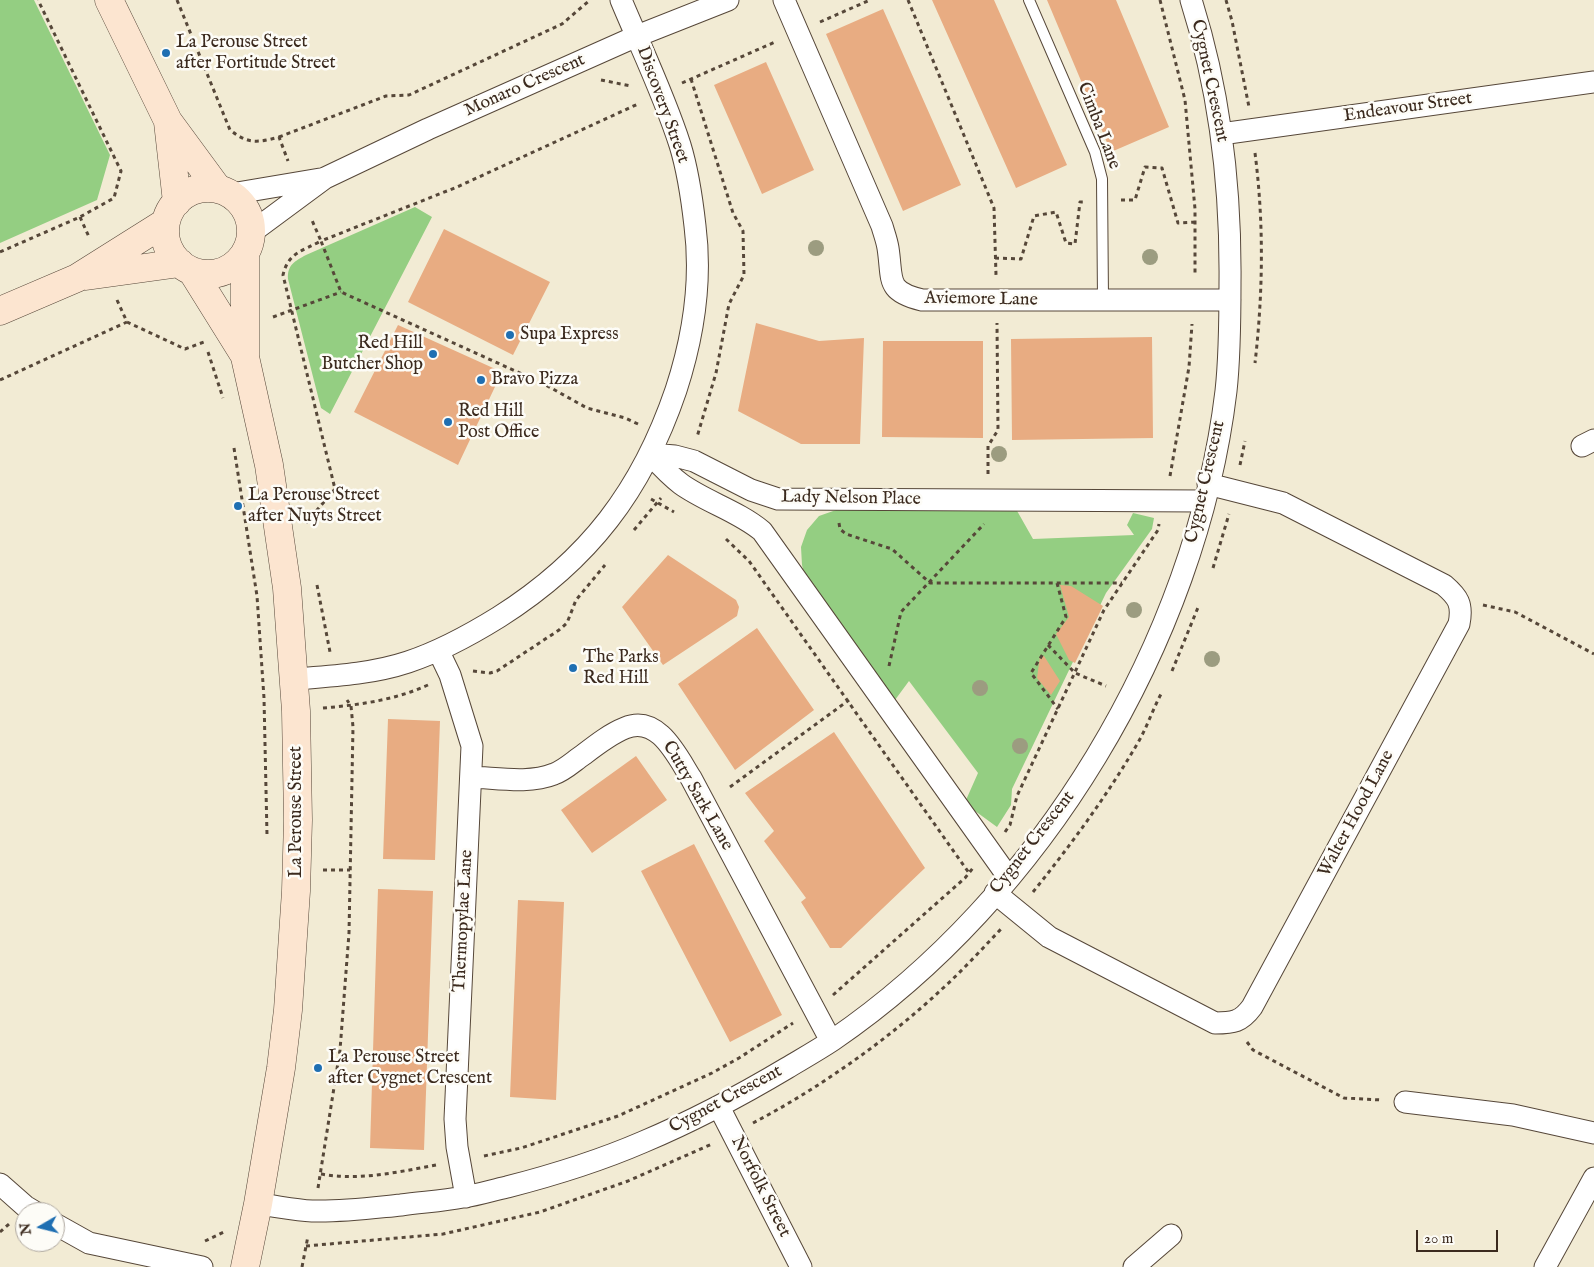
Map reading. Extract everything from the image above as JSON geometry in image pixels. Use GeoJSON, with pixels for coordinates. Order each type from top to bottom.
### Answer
{"type":"FeatureCollection","features":[{"type":"Feature","properties":{"kind":"street"},"geometry":{"type":"LineString","coordinates":[[77,278],[186,267],[207,274],[222,272],[235,265],[248,243],[248,213],[242,204],[224,191],[168,121],[109,0]]}},
{"type":"Feature","properties":{"kind":"street","name":"Discovery Street"},"geometry":{"type":"LineString","coordinates":[[295,679],[334,676],[397,665],[438,650],[485,626],[545,586],[571,562],[614,513],[650,454],[666,418],[685,362],[695,306],[697,254],[691,197],[680,146],[653,97],[636,36],[621,0]]}},
{"type":"Feature","properties":{"kind":"street","name":"Monaro Crescent"},"geometry":{"type":"LineString","coordinates":[[224,191],[300,189],[636,36],[728,0]]}},
{"type":"Feature","properties":{"kind":"street","name":"Aviemore Lane"},"geometry":{"type":"LineString","coordinates":[[784,0],[882,226],[888,248],[890,272],[898,291],[907,297],[922,300],[1230,300]]}},
{"type":"Feature","properties":{"kind":"street","name":"Cygnet Crescent"},"geometry":{"type":"LineString","coordinates":[[258,1204],[313,1211],[361,1209],[466,1197],[532,1181],[578,1167],[656,1137],[719,1108],[831,1041],[868,1014],[909,980],[968,924],[1010,878],[1043,836],[1074,792],[1102,747],[1130,696],[1172,602],[1190,552],[1206,492],[1225,393],[1230,347],[1229,215],[1221,134],[1204,47],[1191,0]]}},
{"type":"Feature","properties":{"kind":"street","name":"Endeavour Street"},"geometry":{"type":"LineString","coordinates":[[1221,134],[1594,82]]}},
{"type":"Feature","properties":{"kind":"street"},"geometry":{"type":"LineString","coordinates":[[168,121],[171,212],[167,244],[186,267]]}},
{"type":"Feature","properties":{"kind":"street"},"geometry":{"type":"LineString","coordinates":[[0,312],[77,278],[171,212],[188,193],[198,189],[224,191]]}},
{"type":"Feature","properties":{"kind":"street","name":"Monaro Crescent"},"geometry":{"type":"LineString","coordinates":[[248,243],[300,189]]}},
{"type":"Feature","properties":{"kind":"street","name":"La Perouse Street"},"geometry":{"type":"LineString","coordinates":[[245,1267],[258,1204],[281,1068],[288,1010],[296,891],[298,820],[295,679],[287,588],[276,502],[245,357],[248,243]]}},
{"type":"Feature","properties":{"kind":"street","name":"La Perouse Street"},"geometry":{"type":"LineString","coordinates":[[186,267],[245,357]]}},
{"type":"Feature","properties":{"kind":"street"},"geometry":{"type":"LineString","coordinates":[[650,454],[682,485],[751,522],[762,531],[1010,878]]}},
{"type":"Feature","properties":{"kind":"street","name":"Lady Nelson Place"},"geometry":{"type":"LineString","coordinates":[[650,454],[675,456],[694,461],[764,496],[778,500],[982,500],[1206,492]]}},
{"type":"Feature","properties":{"kind":"street","name":"Walter Hood Lane"},"geometry":{"type":"LineString","coordinates":[[995,893],[1056,941],[1215,1022],[1231,1023],[1246,1016],[1459,624],[1460,604],[1455,595],[1444,585],[1283,502],[1206,492]]}},
{"type":"Feature","properties":{"kind":"street","name":"Thermopylae Lane"},"geometry":{"type":"LineString","coordinates":[[438,650],[450,675],[472,746],[455,1119],[457,1147],[466,1197]]}},
{"type":"Feature","properties":{"kind":"street","name":"Cutty Sark Lane"},"geometry":{"type":"LineString","coordinates":[[471,777],[536,779],[556,773],[616,732],[627,727],[640,725],[657,732],[677,756],[691,778],[831,1041]]}},
{"type":"Feature","properties":{"kind":"street"},"geometry":{"type":"LineString","coordinates":[[1405,1102],[1513,1115],[1594,1133]]}},
{"type":"Feature","properties":{"kind":"street","name":"Norfolk Street"},"geometry":{"type":"LineString","coordinates":[[719,1108],[801,1267]]}},
{"type":"Feature","properties":{"kind":"street"},"geometry":{"type":"LineString","coordinates":[[1545,1267],[1594,1178]]}},
{"type":"Feature","properties":{"kind":"street"},"geometry":{"type":"LineString","coordinates":[[0,1184],[20,1202]]}},
{"type":"Feature","properties":{"kind":"street"},"geometry":{"type":"LineString","coordinates":[[65,1230],[89,1243],[196,1265]]}},
{"type":"Feature","properties":{"kind":"street"},"geometry":{"type":"LineString","coordinates":[[1134,1267],[1172,1235]]}},
{"type":"Feature","properties":{"kind":"lane","name":"Cimba Lane"},"geometry":{"type":"LineString","coordinates":[[1029,0],[1095,152],[1102,179],[1103,300]]}},
{"type":"Feature","properties":{"kind":"path"},"geometry":{"type":"LineString","coordinates":[[0,252],[80,217],[114,198],[121,171],[38,0]]}},
{"type":"Feature","properties":{"kind":"path"},"geometry":{"type":"LineString","coordinates":[[178,0],[230,130],[242,139],[261,142],[279,137],[386,96],[409,95],[562,24],[590,0]]}},
{"type":"Feature","properties":{"kind":"path"},"geometry":{"type":"LineString","coordinates":[[305,524],[335,489],[283,275],[285,264],[292,256],[321,241],[456,187],[691,79],[870,0]]}},
{"type":"Feature","properties":{"kind":"path"},"geometry":{"type":"LineString","coordinates":[[908,0],[994,208],[998,430],[988,446],[988,474]]}},
{"type":"Feature","properties":{"kind":"path"},"geometry":{"type":"LineString","coordinates":[[592,57],[601,81],[632,86],[653,97]]}},
{"type":"Feature","properties":{"kind":"path"},"geometry":{"type":"LineString","coordinates":[[686,459],[694,446],[716,373],[728,304],[744,275],[743,231],[733,213],[691,79]]}},
{"type":"Feature","properties":{"kind":"path"},"geometry":{"type":"LineString","coordinates":[[279,137],[342,292],[544,384],[587,408],[625,418],[643,426]]}},
{"type":"Feature","properties":{"kind":"path"},"geometry":{"type":"LineString","coordinates":[[0,380],[127,322],[185,349]]}},
{"type":"Feature","properties":{"kind":"path"},"geometry":{"type":"LineString","coordinates":[[204,342],[226,406]]}},
{"type":"Feature","properties":{"kind":"path"},"geometry":{"type":"LineString","coordinates":[[234,444],[257,596],[265,713],[267,836]]}},
{"type":"Feature","properties":{"kind":"path"},"geometry":{"type":"LineString","coordinates":[[632,532],[657,503],[674,479]]}},
{"type":"Feature","properties":{"kind":"path"},"geometry":{"type":"LineString","coordinates":[[630,488],[682,516]]}},
{"type":"Feature","properties":{"kind":"path"},"geometry":{"type":"LineString","coordinates":[[840,500],[839,526],[842,532],[892,549],[930,583],[1122,583]]}},
{"type":"Feature","properties":{"kind":"path"},"geometry":{"type":"LineString","coordinates":[[730,787],[888,673],[901,612],[984,525],[982,500]]}},
{"type":"Feature","properties":{"kind":"path"},"geometry":{"type":"LineString","coordinates":[[725,538],[750,562],[969,873]]}},
{"type":"Feature","properties":{"kind":"path"},"geometry":{"type":"LineString","coordinates":[[265,713],[351,706],[415,691],[462,669],[490,673],[497,671],[567,623],[576,600],[607,562]]}},
{"type":"Feature","properties":{"kind":"path"},"geometry":{"type":"LineString","coordinates":[[302,1267],[324,1155],[340,1050],[349,932],[353,734],[351,706],[334,676],[316,580]]}},
{"type":"Feature","properties":{"kind":"path"},"geometry":{"type":"LineString","coordinates":[[1056,583],[1066,616],[1031,673],[1058,709]]}},
{"type":"Feature","properties":{"kind":"path"},"geometry":{"type":"LineString","coordinates":[[328,645],[334,648]]}},
{"type":"Feature","properties":{"kind":"path"},"geometry":{"type":"LineString","coordinates":[[1048,645],[1075,673],[1155,706]]}},
{"type":"Feature","properties":{"kind":"path"},"geometry":{"type":"LineString","coordinates":[[0,1232],[11,1222]]}},
{"type":"Feature","properties":{"kind":"path"},"geometry":{"type":"LineString","coordinates":[[196,1265],[192,1241],[205,1241],[229,1229]]}},
{"type":"Feature","properties":{"kind":"green space"},"geometry":{"type":"Polygon","coordinates":[[[0,0],[34,0],[110,155],[97,200],[0,243],[0,0]]]}},
{"type":"Feature","properties":{"kind":"green space"},"geometry":{"type":"Polygon","coordinates":[[[415,207],[432,217],[330,414],[321,408],[288,279],[290,267],[306,255],[415,207]]]}},
{"type":"Feature","properties":{"kind":"green space"},"geometry":{"type":"Polygon","coordinates":[[[1016,509],[1033,539],[1134,535],[1127,525],[1133,513],[1154,518],[1152,529],[1106,593],[1012,789],[1011,805],[997,827],[971,808],[966,800],[978,773],[909,681],[895,700],[806,581],[802,565],[801,547],[807,530],[819,516],[836,510],[1016,509]]]}},
{"type":"Feature","properties":{"kind":"building"},"geometry":{"type":"Polygon","coordinates":[[[932,0],[994,0],[1067,165],[1016,188],[932,0]]]}},
{"type":"Feature","properties":{"kind":"building"},"geometry":{"type":"Polygon","coordinates":[[[1047,0],[1116,0],[1169,127],[1111,152],[1047,0]]]}},
{"type":"Feature","properties":{"kind":"building"},"geometry":{"type":"Polygon","coordinates":[[[883,9],[961,185],[903,211],[826,34],[883,9]]]}},
{"type":"Feature","properties":{"kind":"building"},"geometry":{"type":"Polygon","coordinates":[[[766,62],[814,170],[762,194],[714,85],[766,62]]]}},
{"type":"Feature","properties":{"kind":"building"},"geometry":{"type":"Polygon","coordinates":[[[444,229],[550,282],[513,355],[408,302],[444,229]]]}},
{"type":"Feature","properties":{"kind":"building"},"geometry":{"type":"Polygon","coordinates":[[[756,323],[819,341],[864,338],[860,444],[801,444],[738,411],[756,323]]]}},
{"type":"Feature","properties":{"kind":"building"},"geometry":{"type":"Polygon","coordinates":[[[398,325],[502,372],[458,465],[354,412],[398,325]]]}},
{"type":"Feature","properties":{"kind":"building"},"geometry":{"type":"Polygon","coordinates":[[[1152,337],[1153,438],[1012,440],[1011,339],[1152,337]]]}},
{"type":"Feature","properties":{"kind":"building"},"geometry":{"type":"Polygon","coordinates":[[[883,341],[983,341],[983,438],[882,437],[883,341]]]}},
{"type":"Feature","properties":{"kind":"building"},"geometry":{"type":"Polygon","coordinates":[[[668,555],[736,600],[739,607],[737,616],[663,665],[622,607],[668,555]]]}},
{"type":"Feature","properties":{"kind":"building"},"geometry":{"type":"Polygon","coordinates":[[[1060,585],[1071,586],[1103,606],[1075,663],[1069,660],[1056,634],[1069,617],[1060,585]]]}},
{"type":"Feature","properties":{"kind":"building"},"geometry":{"type":"Polygon","coordinates":[[[757,628],[814,710],[735,770],[678,684],[757,628]]]}},
{"type":"Feature","properties":{"kind":"building"},"geometry":{"type":"Polygon","coordinates":[[[1040,656],[1044,656],[1060,681],[1051,695],[1037,678],[1040,656]]]}},
{"type":"Feature","properties":{"kind":"building"},"geometry":{"type":"Polygon","coordinates":[[[388,719],[440,721],[435,860],[383,859],[388,719]]]}},
{"type":"Feature","properties":{"kind":"building"},"geometry":{"type":"Polygon","coordinates":[[[834,732],[925,868],[841,948],[830,948],[801,902],[806,898],[764,841],[774,831],[745,793],[834,732]]]}},
{"type":"Feature","properties":{"kind":"building"},"geometry":{"type":"Polygon","coordinates":[[[636,756],[667,800],[592,853],[561,810],[636,756]]]}},
{"type":"Feature","properties":{"kind":"building"},"geometry":{"type":"Polygon","coordinates":[[[694,844],[782,1015],[730,1042],[641,871],[694,844]]]}},
{"type":"Feature","properties":{"kind":"building"},"geometry":{"type":"Polygon","coordinates":[[[378,889],[433,891],[424,1150],[370,1148],[378,889]]]}},
{"type":"Feature","properties":{"kind":"building"},"geometry":{"type":"Polygon","coordinates":[[[518,900],[564,902],[556,1100],[510,1097],[518,900]]]}},
{"type":"Feature","properties":{"kind":"place","name":"La Perouse Street after Fortitude Street"},"geometry":{"type":"Point","coordinates":[166,53]}},
{"type":"Feature","properties":{"kind":"place","name":"Supa Express"},"geometry":{"type":"Point","coordinates":[510,335]}},
{"type":"Feature","properties":{"kind":"place","name":"Red Hill Butcher Shop"},"geometry":{"type":"Point","coordinates":[433,354]}},
{"type":"Feature","properties":{"kind":"place","name":"Bravo Pizza"},"geometry":{"type":"Point","coordinates":[481,380]}},
{"type":"Feature","properties":{"kind":"place","name":"Red Hill Post Office"},"geometry":{"type":"Point","coordinates":[448,422]}},
{"type":"Feature","properties":{"kind":"place","name":"La Perouse Street after Nuyts Street"},"geometry":{"type":"Point","coordinates":[238,506]}},
{"type":"Feature","properties":{"kind":"place","name":"The Parks Red Hill"},"geometry":{"type":"Point","coordinates":[573,668]}},
{"type":"Feature","properties":{"kind":"place","name":"La Perouse Street after Cygnet Crescent"},"geometry":{"type":"Point","coordinates":[318,1068]}}]}
